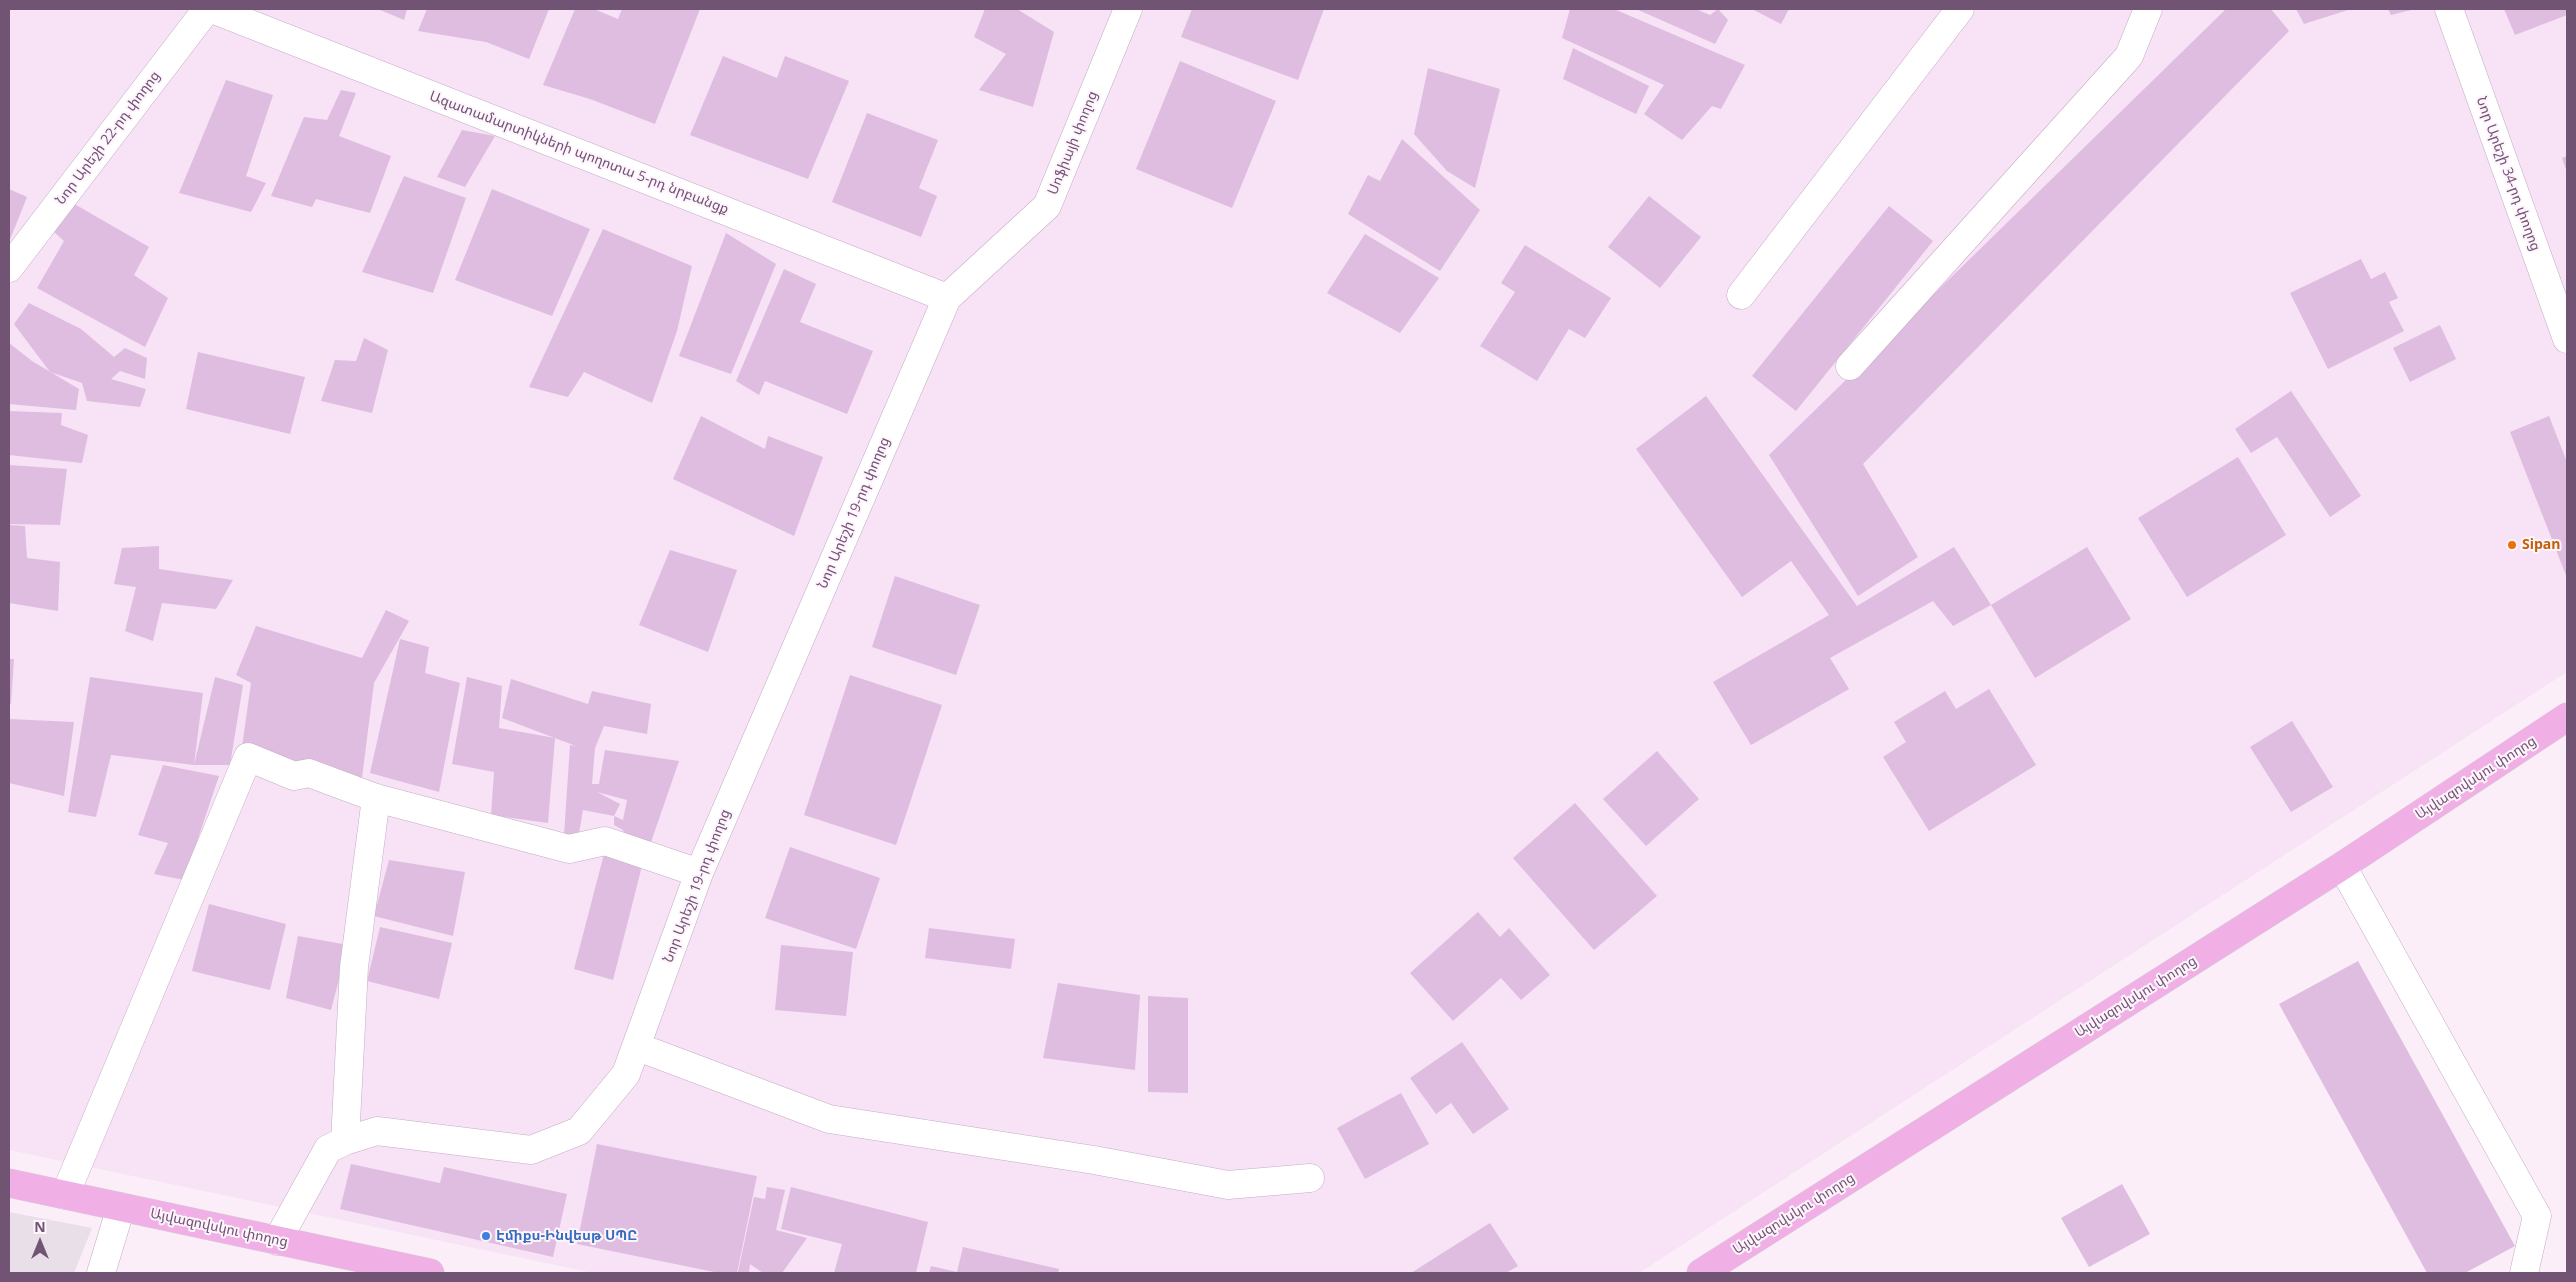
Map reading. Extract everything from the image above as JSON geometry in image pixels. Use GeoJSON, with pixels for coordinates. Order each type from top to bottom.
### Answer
{"type":"FeatureCollection","features":[{"type":"Feature","properties":{"kind":"main road","name":"Այվազովսկու փողոց"},"geometry":{"type":"LineString","coordinates":[[1701,1273],[2342,866],[2567,717]]}},
{"type":"Feature","properties":{"kind":"main road","name":"Այվազովսկու փողոց"},"geometry":{"type":"LineString","coordinates":[[9,1183],[430,1273]]}},
{"type":"Feature","properties":{"kind":"street","name":"Նոր Արեշի 22-րդ փողոց"},"geometry":{"type":"LineString","coordinates":[[9,268],[207,9]]}},
{"type":"Feature","properties":{"kind":"street","name":"Ազատամարտիկների պողոտա 5-րդ նրբանցք"},"geometry":{"type":"LineString","coordinates":[[212,9],[946,298]]}},
{"type":"Feature","properties":{"kind":"street","name":"Սոֆիայի փողոց"},"geometry":{"type":"LineString","coordinates":[[946,298],[1047,206],[1128,9]]}},
{"type":"Feature","properties":{"kind":"street"},"geometry":{"type":"LineString","coordinates":[[1741,295],[1960,9]]}},
{"type":"Feature","properties":{"kind":"street"},"geometry":{"type":"LineString","coordinates":[[1850,366],[2129,56],[2148,9]]}},
{"type":"Feature","properties":{"kind":"street","name":"Նոր Արեշի 34-րդ փողոց"},"geometry":{"type":"LineString","coordinates":[[2449,9],[2567,339]]}},
{"type":"Feature","properties":{"kind":"street","name":"Նոր Արեշի 19-րդ փողոց"},"geometry":{"type":"LineString","coordinates":[[277,1241],[328,1149],[345,1141],[378,1131],[531,1150],[579,1131],[626,1074],[638,1047],[699,873],[946,298]]}},
{"type":"Feature","properties":{"kind":"street"},"geometry":{"type":"LineString","coordinates":[[64,1195],[248,757],[294,776],[309,774],[376,798],[569,849],[605,841],[699,873]]}},
{"type":"Feature","properties":{"kind":"street"},"geometry":{"type":"LineString","coordinates":[[345,1141],[354,967],[376,798]]}},
{"type":"Feature","properties":{"kind":"street"},"geometry":{"type":"LineString","coordinates":[[2342,866],[2537,1216],[2524,1273]]}},
{"type":"Feature","properties":{"kind":"street"},"geometry":{"type":"LineString","coordinates":[[638,1047],[829,1119],[1094,1160],[1228,1184],[1310,1178]]}},
{"type":"Feature","properties":{"kind":"street"},"geometry":{"type":"LineString","coordinates":[[101,1273],[121,1207]]}},
{"type":"Feature","properties":{"kind":"shaded area"},"geometry":{"type":"Polygon","coordinates":[[[9,9],[2567,9],[2567,672],[1639,1273],[593,1273],[9,1150],[9,9]]]}},
{"type":"Feature","properties":{"kind":"shaded area"},"geometry":{"type":"Polygon","coordinates":[[[9,1212],[92,1228],[74,1273],[9,1273],[9,1212]]]}},
{"type":"Feature","properties":{"kind":"building"},"geometry":{"type":"Polygon","coordinates":[[[378,9],[407,9],[404,20],[378,9]]]}},
{"type":"Feature","properties":{"kind":"building"},"geometry":{"type":"Polygon","coordinates":[[[427,9],[549,9],[529,59],[486,42],[418,31],[427,9]]]}},
{"type":"Feature","properties":{"kind":"building"},"geometry":{"type":"Polygon","coordinates":[[[575,9],[594,9],[618,19],[622,9],[700,9],[655,124],[590,99],[543,85],[575,9]]]}},
{"type":"Feature","properties":{"kind":"building"},"geometry":{"type":"Polygon","coordinates":[[[985,9],[1017,9],[1054,32],[1033,107],[979,90],[1006,54],[974,37],[985,9]]]}},
{"type":"Feature","properties":{"kind":"building"},"geometry":{"type":"Polygon","coordinates":[[[1192,9],[1324,9],[1298,80],[1181,37],[1192,9]]]}},
{"type":"Feature","properties":{"kind":"building"},"geometry":{"type":"Polygon","coordinates":[[[1570,9],[1614,9],[1745,65],[1721,109],[1712,106],[1682,140],[1644,114],[1664,85],[1562,38],[1570,9]]]}},
{"type":"Feature","properties":{"kind":"building"},"geometry":{"type":"Polygon","coordinates":[[[1636,9],[1696,9],[1710,15],[1718,9],[1728,20],[1715,44],[1636,9]]]}},
{"type":"Feature","properties":{"kind":"building"},"geometry":{"type":"Polygon","coordinates":[[[1752,9],[1789,9],[1781,24],[1752,9]]]}},
{"type":"Feature","properties":{"kind":"building"},"geometry":{"type":"Polygon","coordinates":[[[2226,9],[2271,9],[2289,31],[1863,464],[1918,557],[1858,596],[1769,455],[2226,9]]]}},
{"type":"Feature","properties":{"kind":"building"},"geometry":{"type":"Polygon","coordinates":[[[2296,9],[2351,9],[2304,24],[2296,9]]]}},
{"type":"Feature","properties":{"kind":"building"},"geometry":{"type":"Polygon","coordinates":[[[2388,9],[2415,9],[2391,15],[2388,9]]]}},
{"type":"Feature","properties":{"kind":"building"},"geometry":{"type":"Polygon","coordinates":[[[2504,9],[2567,9],[2567,15],[2515,35],[2504,9]]]}},
{"type":"Feature","properties":{"kind":"building"},"geometry":{"type":"Polygon","coordinates":[[[1573,48],[1649,86],[1636,114],[1563,79],[1573,48]]]}},
{"type":"Feature","properties":{"kind":"building"},"geometry":{"type":"Polygon","coordinates":[[[723,56],[777,78],[785,56],[849,81],[808,179],[690,135],[723,56]]]}},
{"type":"Feature","properties":{"kind":"building"},"geometry":{"type":"Polygon","coordinates":[[[1180,61],[1276,101],[1232,208],[1136,169],[1180,61]]]}},
{"type":"Feature","properties":{"kind":"building"},"geometry":{"type":"Polygon","coordinates":[[[1428,68],[1500,89],[1475,188],[1447,171],[1414,134],[1428,68]]]}},
{"type":"Feature","properties":{"kind":"building"},"geometry":{"type":"Polygon","coordinates":[[[226,80],[273,95],[246,176],[266,183],[251,212],[179,193],[226,80]]]}},
{"type":"Feature","properties":{"kind":"building"},"geometry":{"type":"Polygon","coordinates":[[[341,90],[356,93],[339,136],[391,156],[370,213],[316,199],[312,207],[271,196],[304,117],[327,120],[341,90]]]}},
{"type":"Feature","properties":{"kind":"building"},"geometry":{"type":"Polygon","coordinates":[[[867,113],[938,140],[919,188],[937,196],[921,237],[832,202],[867,113]]]}},
{"type":"Feature","properties":{"kind":"building"},"geometry":{"type":"Polygon","coordinates":[[[462,130],[495,136],[465,187],[437,177],[462,130]]]}},
{"type":"Feature","properties":{"kind":"building"},"geometry":{"type":"Polygon","coordinates":[[[1402,139],[1480,210],[1440,271],[1348,214],[1368,175],[1380,181],[1402,139]]]}},
{"type":"Feature","properties":{"kind":"building"},"geometry":{"type":"Polygon","coordinates":[[[2567,156],[2567,172],[2562,158],[2567,156]]]}},
{"type":"Feature","properties":{"kind":"building"},"geometry":{"type":"Polygon","coordinates":[[[404,176],[466,198],[433,293],[362,272],[404,176]]]}},
{"type":"Feature","properties":{"kind":"building"},"geometry":{"type":"Polygon","coordinates":[[[9,189],[27,197],[9,242],[9,189]]]}},
{"type":"Feature","properties":{"kind":"building"},"geometry":{"type":"Polygon","coordinates":[[[492,189],[590,229],[552,316],[455,280],[492,189]]]}},
{"type":"Feature","properties":{"kind":"building"},"geometry":{"type":"Polygon","coordinates":[[[1649,196],[1701,237],[1660,288],[1608,247],[1649,196]]]}},
{"type":"Feature","properties":{"kind":"building"},"geometry":{"type":"Polygon","coordinates":[[[71,202],[149,247],[134,275],[168,298],[145,347],[37,288],[64,241],[54,232],[71,202]]]}},
{"type":"Feature","properties":{"kind":"building"},"geometry":{"type":"Polygon","coordinates":[[[1889,206],[1933,241],[1796,411],[1752,376],[1889,206]]]}},
{"type":"Feature","properties":{"kind":"building"},"geometry":{"type":"Polygon","coordinates":[[[603,229],[692,266],[677,331],[652,403],[584,372],[568,397],[529,387],[603,229]]]}},
{"type":"Feature","properties":{"kind":"building"},"geometry":{"type":"Polygon","coordinates":[[[726,233],[776,264],[731,374],[679,356],[726,233]]]}},
{"type":"Feature","properties":{"kind":"building"},"geometry":{"type":"Polygon","coordinates":[[[1365,234],[1439,278],[1400,333],[1327,293],[1365,234]]]}},
{"type":"Feature","properties":{"kind":"building"},"geometry":{"type":"Polygon","coordinates":[[[1525,245],[1611,298],[1585,338],[1569,329],[1537,381],[1480,346],[1515,292],[1501,283],[1525,245]]]}},
{"type":"Feature","properties":{"kind":"building"},"geometry":{"type":"Polygon","coordinates":[[[2361,259],[2371,279],[2385,272],[2398,298],[2389,302],[2404,331],[2328,369],[2290,293],[2361,259]]]}},
{"type":"Feature","properties":{"kind":"building"},"geometry":{"type":"Polygon","coordinates":[[[784,269],[816,284],[800,322],[873,351],[847,414],[765,381],[759,395],[736,381],[784,269]]]}},
{"type":"Feature","properties":{"kind":"building"},"geometry":{"type":"Polygon","coordinates":[[[29,303],[81,329],[114,357],[125,348],[147,358],[145,379],[120,371],[111,379],[146,389],[140,407],[87,401],[82,383],[50,372],[14,324],[29,303]]]}},
{"type":"Feature","properties":{"kind":"building"},"geometry":{"type":"Polygon","coordinates":[[[2440,325],[2456,359],[2410,382],[2393,348],[2440,325]]]}},
{"type":"Feature","properties":{"kind":"building"},"geometry":{"type":"Polygon","coordinates":[[[364,338],[388,350],[372,413],[321,401],[335,360],[356,361],[364,338]]]}},
{"type":"Feature","properties":{"kind":"building"},"geometry":{"type":"Polygon","coordinates":[[[9,343],[32,361],[79,389],[76,410],[9,404],[9,343]]]}},
{"type":"Feature","properties":{"kind":"building"},"geometry":{"type":"Polygon","coordinates":[[[198,352],[305,377],[290,434],[186,409],[198,352]]]}},
{"type":"Feature","properties":{"kind":"building"},"geometry":{"type":"Polygon","coordinates":[[[2291,391],[2361,496],[2330,517],[2277,437],[2251,453],[2235,429],[2291,391]]]}},
{"type":"Feature","properties":{"kind":"building"},"geometry":{"type":"Polygon","coordinates":[[[1706,396],[1857,606],[1954,547],[1991,605],[1953,626],[1933,601],[1830,658],[1849,689],[1751,745],[1713,682],[1829,615],[1791,561],[1742,597],[1636,449],[1706,396]]]}},
{"type":"Feature","properties":{"kind":"building"},"geometry":{"type":"Polygon","coordinates":[[[9,411],[62,413],[61,425],[88,435],[82,463],[9,455],[9,411]]]}},
{"type":"Feature","properties":{"kind":"building"},"geometry":{"type":"Polygon","coordinates":[[[701,416],[765,449],[768,436],[823,457],[794,536],[673,479],[701,416]]]}},
{"type":"Feature","properties":{"kind":"building"},"geometry":{"type":"Polygon","coordinates":[[[2549,416],[2567,462],[2567,578],[2510,432],[2549,416]]]}},
{"type":"Feature","properties":{"kind":"building"},"geometry":{"type":"Polygon","coordinates":[[[2238,457],[2286,535],[2187,597],[2138,518],[2238,457]]]}},
{"type":"Feature","properties":{"kind":"building"},"geometry":{"type":"Polygon","coordinates":[[[9,465],[67,469],[60,525],[9,524],[9,465]]]}},
{"type":"Feature","properties":{"kind":"building"},"geometry":{"type":"Polygon","coordinates":[[[9,525],[25,526],[27,558],[60,562],[58,611],[9,603],[9,525]]]}},
{"type":"Feature","properties":{"kind":"building"},"geometry":{"type":"Polygon","coordinates":[[[159,546],[159,569],[233,580],[216,609],[162,603],[153,641],[125,631],[136,587],[114,584],[122,548],[159,546]]]}},
{"type":"Feature","properties":{"kind":"building"},"geometry":{"type":"Polygon","coordinates":[[[2087,547],[2131,619],[2035,678],[1991,605],[2087,547]]]}},
{"type":"Feature","properties":{"kind":"building"},"geometry":{"type":"Polygon","coordinates":[[[670,550],[737,570],[708,652],[639,625],[670,550]]]}},
{"type":"Feature","properties":{"kind":"building"},"geometry":{"type":"Polygon","coordinates":[[[895,576],[980,605],[956,675],[872,647],[895,576]]]}},
{"type":"Feature","properties":{"kind":"building"},"geometry":{"type":"Polygon","coordinates":[[[386,610],[409,621],[374,683],[362,778],[242,747],[251,683],[236,675],[256,626],[362,658],[386,610]]]}},
{"type":"Feature","properties":{"kind":"building"},"geometry":{"type":"Polygon","coordinates":[[[400,639],[429,647],[425,673],[460,683],[439,792],[370,773],[400,639]]]}},
{"type":"Feature","properties":{"kind":"building"},"geometry":{"type":"Polygon","coordinates":[[[9,659],[14,659],[11,704],[9,703],[9,659]]]}},
{"type":"Feature","properties":{"kind":"building"},"geometry":{"type":"Polygon","coordinates":[[[850,675],[942,705],[896,845],[804,815],[850,675]]]}},
{"type":"Feature","properties":{"kind":"building"},"geometry":{"type":"Polygon","coordinates":[[[90,677],[203,693],[194,765],[111,755],[96,817],[68,812],[90,677]]]}},
{"type":"Feature","properties":{"kind":"building"},"geometry":{"type":"Polygon","coordinates":[[[215,677],[243,685],[230,765],[194,765],[215,677]]]}},
{"type":"Feature","properties":{"kind":"building"},"geometry":{"type":"Polygon","coordinates":[[[467,677],[502,686],[499,728],[555,738],[548,823],[491,815],[494,772],[452,764],[467,677]]]}},
{"type":"Feature","properties":{"kind":"building"},"geometry":{"type":"Polygon","coordinates":[[[511,679],[588,704],[592,691],[651,704],[647,734],[604,726],[595,748],[592,784],[599,784],[605,750],[679,761],[650,845],[626,841],[623,830],[614,825],[614,816],[583,810],[578,839],[564,835],[570,745],[576,746],[502,718],[511,679]],[[597,792],[620,804],[614,816],[623,820],[627,800],[597,792]]]}},
{"type":"Feature","properties":{"kind":"building"},"geometry":{"type":"Polygon","coordinates":[[[1989,689],[2036,765],[1929,831],[1883,757],[1906,742],[1894,722],[1945,691],[1956,709],[1989,689]]]}},
{"type":"Feature","properties":{"kind":"building"},"geometry":{"type":"Polygon","coordinates":[[[9,719],[74,722],[64,796],[9,783],[9,719]]]}},
{"type":"Feature","properties":{"kind":"building"},"geometry":{"type":"Polygon","coordinates":[[[2292,721],[2333,787],[2291,812],[2250,747],[2292,721]]]}},
{"type":"Feature","properties":{"kind":"building"},"geometry":{"type":"Polygon","coordinates":[[[1657,751],[1699,799],[1646,846],[1603,799],[1657,751]]]}},
{"type":"Feature","properties":{"kind":"building"},"geometry":{"type":"Polygon","coordinates":[[[163,765],[219,776],[184,880],[154,874],[168,843],[138,835],[163,765]]]}},
{"type":"Feature","properties":{"kind":"building"},"geometry":{"type":"Polygon","coordinates":[[[1575,803],[1657,896],[1594,950],[1513,858],[1575,803]]]}},
{"type":"Feature","properties":{"kind":"building"},"geometry":{"type":"Polygon","coordinates":[[[790,847],[880,878],[856,949],[765,918],[790,847]]]}},
{"type":"Feature","properties":{"kind":"building"},"geometry":{"type":"Polygon","coordinates":[[[604,854],[643,862],[613,980],[574,969],[604,854]]]}},
{"type":"Feature","properties":{"kind":"building"},"geometry":{"type":"Polygon","coordinates":[[[389,860],[465,872],[453,936],[374,916],[389,860]]]}},
{"type":"Feature","properties":{"kind":"building"},"geometry":{"type":"Polygon","coordinates":[[[209,904],[286,924],[270,990],[192,971],[209,904]]]}},
{"type":"Feature","properties":{"kind":"building"},"geometry":{"type":"Polygon","coordinates":[[[1478,912],[1500,937],[1509,928],[1550,975],[1521,1000],[1501,978],[1453,1021],[1410,973],[1478,912]]]}},
{"type":"Feature","properties":{"kind":"building"},"geometry":{"type":"Polygon","coordinates":[[[380,927],[452,943],[439,999],[367,981],[380,927]]]}},
{"type":"Feature","properties":{"kind":"building"},"geometry":{"type":"Polygon","coordinates":[[[929,928],[1015,939],[1011,969],[925,958],[929,928]]]}},
{"type":"Feature","properties":{"kind":"building"},"geometry":{"type":"Polygon","coordinates":[[[298,936],[348,945],[331,1010],[286,998],[298,936]]]}},
{"type":"Feature","properties":{"kind":"building"},"geometry":{"type":"Polygon","coordinates":[[[781,945],[853,952],[846,1016],[775,1010],[781,945]]]}},
{"type":"Feature","properties":{"kind":"building"},"geometry":{"type":"Polygon","coordinates":[[[2358,961],[2515,1246],[2465,1273],[2427,1273],[2279,1004],[2358,961]]]}},
{"type":"Feature","properties":{"kind":"building"},"geometry":{"type":"Polygon","coordinates":[[[1058,983],[1140,995],[1135,1070],[1043,1058],[1058,983]]]}},
{"type":"Feature","properties":{"kind":"building"},"geometry":{"type":"Polygon","coordinates":[[[1148,996],[1188,998],[1188,1093],[1148,1092],[1148,996]]]}},
{"type":"Feature","properties":{"kind":"building"},"geometry":{"type":"Polygon","coordinates":[[[1462,1042],[1509,1109],[1473,1134],[1451,1103],[1436,1114],[1410,1078],[1462,1042]]]}},
{"type":"Feature","properties":{"kind":"building"},"geometry":{"type":"Polygon","coordinates":[[[1401,1093],[1429,1144],[1365,1179],[1337,1128],[1401,1093]]]}},
{"type":"Feature","properties":{"kind":"building"},"geometry":{"type":"Polygon","coordinates":[[[597,1144],[757,1176],[737,1273],[719,1273],[577,1244],[597,1144]]]}},
{"type":"Feature","properties":{"kind":"building"},"geometry":{"type":"Polygon","coordinates":[[[351,1164],[440,1183],[444,1167],[567,1194],[553,1257],[340,1209],[351,1164]]]}},
{"type":"Feature","properties":{"kind":"building"},"geometry":{"type":"Polygon","coordinates":[[[2122,1184],[2150,1234],[2089,1267],[2061,1218],[2122,1184]]]}},
{"type":"Feature","properties":{"kind":"building"},"geometry":{"type":"Polygon","coordinates":[[[767,1187],[785,1190],[776,1230],[807,1238],[782,1273],[763,1273],[750,1264],[749,1273],[738,1272],[754,1197],[765,1199],[767,1187]]]}},
{"type":"Feature","properties":{"kind":"building"},"geometry":{"type":"Polygon","coordinates":[[[791,1187],[928,1222],[916,1273],[834,1273],[842,1244],[781,1229],[791,1187]]]}},
{"type":"Feature","properties":{"kind":"building"},"geometry":{"type":"Polygon","coordinates":[[[1490,1223],[1518,1266],[1506,1273],[1411,1273],[1490,1223]]]}},
{"type":"Feature","properties":{"kind":"building"},"geometry":{"type":"Polygon","coordinates":[[[963,1247],[1059,1269],[1058,1273],[929,1273],[931,1266],[957,1272],[963,1247]]]}},
{"type":"Feature","properties":{"kind":"place","name":"Sipan"},"geometry":{"type":"Point","coordinates":[2512,545]}},
{"type":"Feature","properties":{"kind":"place","name":"Էմիքս-Ինվեսթ ՍՊԸ"},"geometry":{"type":"Point","coordinates":[486,1236]}}]}
